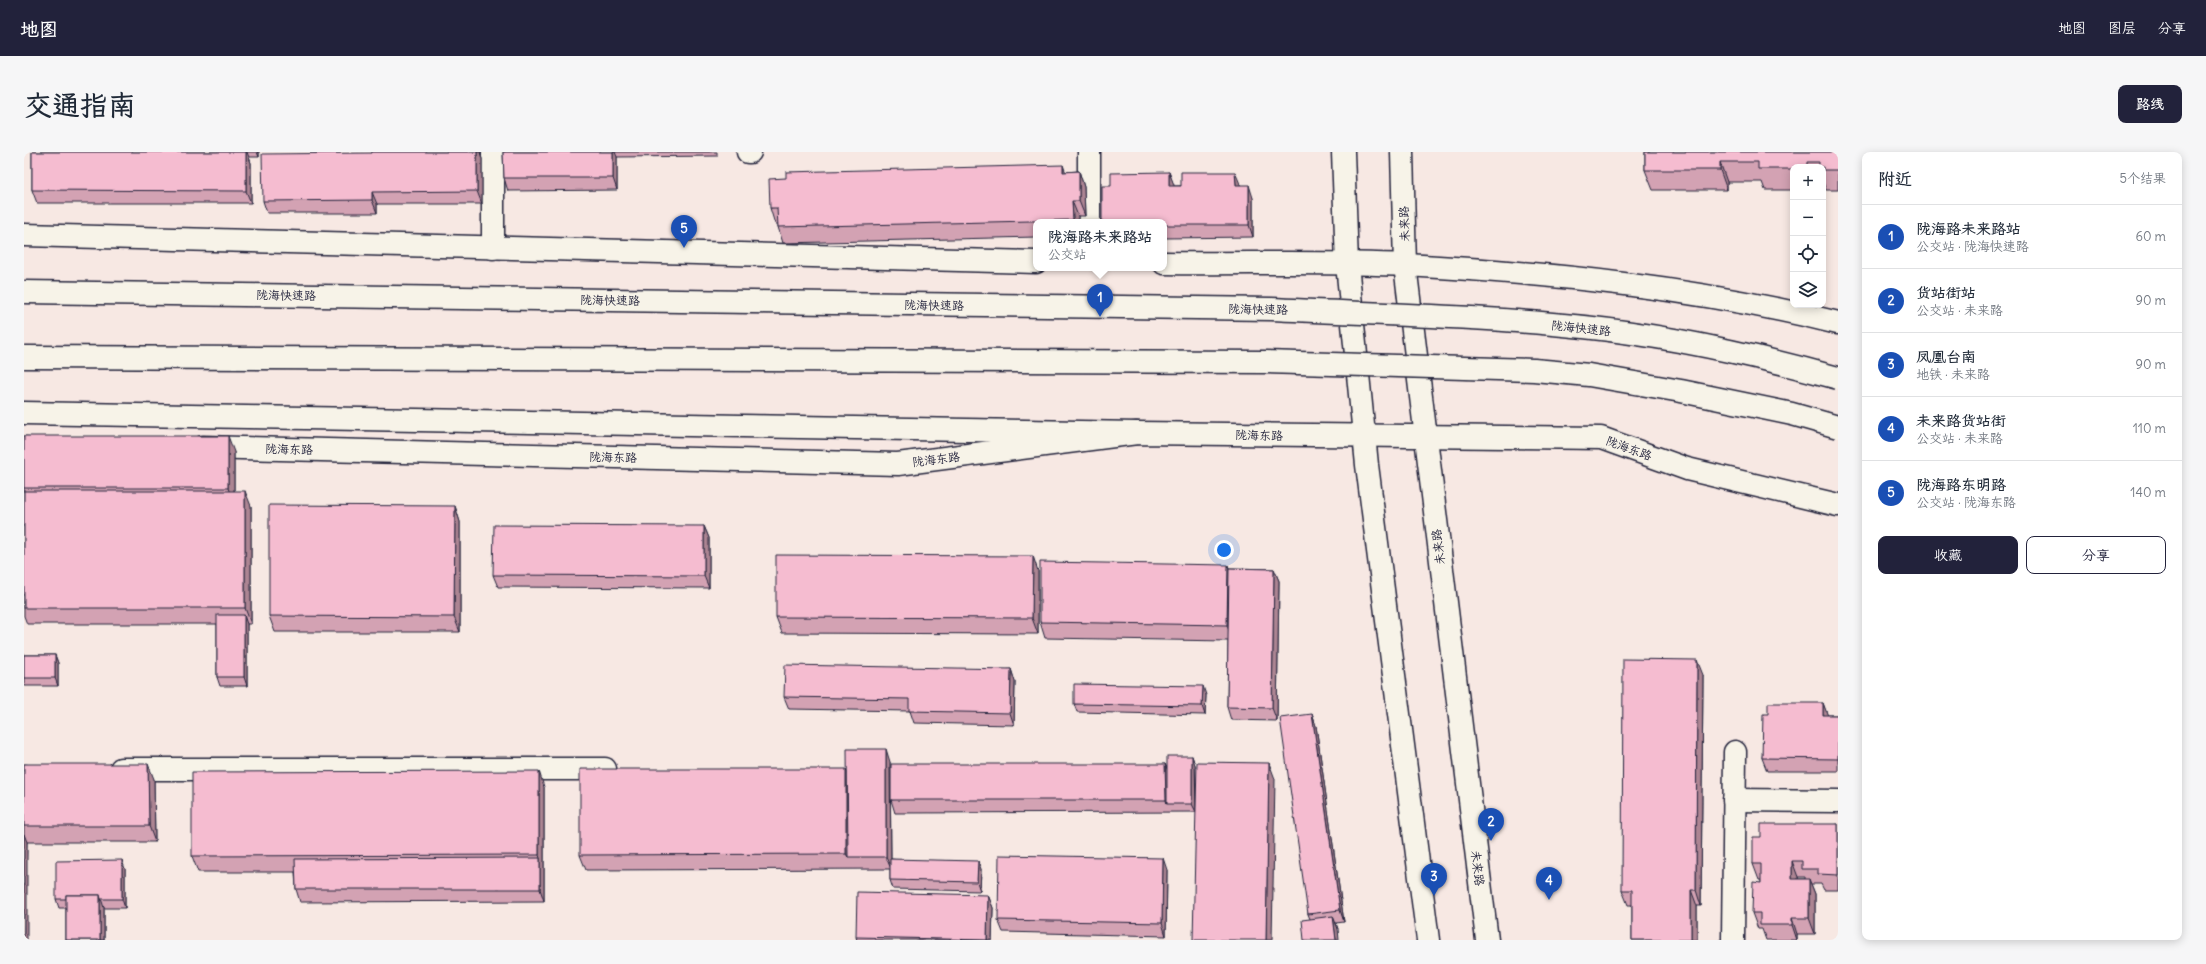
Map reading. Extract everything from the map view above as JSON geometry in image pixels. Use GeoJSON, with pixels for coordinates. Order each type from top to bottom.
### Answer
{"type":"FeatureCollection","features":[{"type":"Feature","properties":{"kind":"main road"},"geometry":{"type":"LineString","coordinates":[[493,152],[493,248]]}},
{"type":"Feature","properties":{"kind":"main road"},"geometry":{"type":"LineString","coordinates":[[1089,152],[1089,219]]}},
{"type":"Feature","properties":{"kind":"main road"},"geometry":{"type":"LineString","coordinates":[[1343,152],[1347,264],[1367,466],[1428,940]]}},
{"type":"Feature","properties":{"kind":"main road","name":"未来路"},"geometry":{"type":"LineString","coordinates":[[1402,152],[1405,265],[1487,940]]}},
{"type":"Feature","properties":{"kind":"main road"},"geometry":{"type":"LineString","coordinates":[[24,235],[1033,262]]}},
{"type":"Feature","properties":{"kind":"main road"},"geometry":{"type":"LineString","coordinates":[[1167,263],[1405,265],[1565,277],[1729,300],[1838,324]]}},
{"type":"Feature","properties":{"kind":"main road","name":"陇海快速路"},"geometry":{"type":"LineString","coordinates":[[24,292],[1271,309],[1430,316],[1584,327],[1669,338],[1838,378]]}},
{"type":"Feature","properties":{"kind":"main road"},"geometry":{"type":"LineString","coordinates":[[24,357],[1265,362],[1534,370],[1589,375],[1667,388],[1792,414],[1838,427]]}},
{"type":"Feature","properties":{"kind":"main road"},"geometry":{"type":"LineString","coordinates":[[24,412],[1137,433]]}},
{"type":"Feature","properties":{"kind":"main road","name":"陇海东路"},"geometry":{"type":"LineString","coordinates":[[179,447],[898,464],[1137,433],[1365,437],[1425,435],[1600,438],[1687,469],[1838,505]]}},
{"type":"Feature","properties":{"kind":"main road"},"geometry":{"type":"LineString","coordinates":[[1733,940],[1735,752]]}},
{"type":"Feature","properties":{"kind":"main road"},"geometry":{"type":"LineString","coordinates":[[104,769],[605,769]]}},
{"type":"Feature","properties":{"kind":"main road"},"geometry":{"type":"LineString","coordinates":[[1734,800],[1838,800]]}},
{"type":"Feature","properties":{"kind":"building"},"geometry":{"type":"Polygon","coordinates":[[[32,152],[246,152],[246,191],[32,190],[32,152]]]}},
{"type":"Feature","properties":{"kind":"building"},"geometry":{"type":"Polygon","coordinates":[[[477,152],[477,191],[372,192],[372,200],[263,201],[262,154],[477,152]]]}},
{"type":"Feature","properties":{"kind":"building"},"geometry":{"type":"Polygon","coordinates":[[[503,152],[613,152],[613,178],[504,178],[503,152]]]}},
{"type":"Feature","properties":{"kind":"building"},"geometry":{"type":"Polygon","coordinates":[[[1645,152],[1838,152],[1838,170],[1826,170],[1826,164],[1819,164],[1819,162],[1790,164],[1790,169],[1758,169],[1758,162],[1720,162],[1720,170],[1645,170],[1645,152]]]}},
{"type":"Feature","properties":{"kind":"building"},"geometry":{"type":"Polygon","coordinates":[[[1063,165],[1063,172],[1079,171],[1079,201],[1072,201],[1073,219],[778,227],[777,208],[770,208],[769,179],[786,178],[786,172],[1063,165]]]}},
{"type":"Feature","properties":{"kind":"building"},"geometry":{"type":"Polygon","coordinates":[[[1169,172],[1169,186],[1181,186],[1181,172],[1235,172],[1236,185],[1249,185],[1249,225],[1167,225],[1167,219],[1102,219],[1102,186],[1111,186],[1111,173],[1169,172]]]}},
{"type":"Feature","properties":{"kind":"building"},"geometry":{"type":"Polygon","coordinates":[[[24,436],[228,436],[228,488],[24,488],[24,436]]]}},
{"type":"Feature","properties":{"kind":"building"},"geometry":{"type":"Polygon","coordinates":[[[24,491],[245,491],[245,608],[24,608],[24,491]]]}},
{"type":"Feature","properties":{"kind":"building"},"geometry":{"type":"Polygon","coordinates":[[[269,505],[455,506],[454,617],[269,616],[269,505]]]}},
{"type":"Feature","properties":{"kind":"building"},"geometry":{"type":"Polygon","coordinates":[[[494,525],[704,526],[704,576],[493,575],[494,525]]]}},
{"type":"Feature","properties":{"kind":"building"},"geometry":{"type":"Polygon","coordinates":[[[776,555],[1033,556],[1032,618],[776,617],[776,555]]]}},
{"type":"Feature","properties":{"kind":"building"},"geometry":{"type":"Polygon","coordinates":[[[1040,562],[1228,565],[1227,625],[1040,622],[1040,562]]]}},
{"type":"Feature","properties":{"kind":"building"},"geometry":{"type":"Polygon","coordinates":[[[1229,568],[1274,569],[1272,708],[1227,707],[1229,568]]]}},
{"type":"Feature","properties":{"kind":"building"},"geometry":{"type":"Polygon","coordinates":[[[217,615],[244,615],[244,677],[217,677],[217,615]]]}},
{"type":"Feature","properties":{"kind":"building"},"geometry":{"type":"Polygon","coordinates":[[[24,655],[55,655],[55,678],[24,678],[24,655]]]}},
{"type":"Feature","properties":{"kind":"building"},"geometry":{"type":"Polygon","coordinates":[[[1623,659],[1697,660],[1696,890],[1691,890],[1691,940],[1632,940],[1632,890],[1622,890],[1623,659]]]}},
{"type":"Feature","properties":{"kind":"building"},"geometry":{"type":"Polygon","coordinates":[[[785,665],[1011,669],[1010,713],[909,711],[909,699],[784,697],[785,665]]]}},
{"type":"Feature","properties":{"kind":"building"},"geometry":{"type":"Polygon","coordinates":[[[1074,684],[1203,686],[1202,706],[1074,704],[1074,684]]]}},
{"type":"Feature","properties":{"kind":"building"},"geometry":{"type":"Polygon","coordinates":[[[1768,703],[1823,703],[1823,715],[1838,715],[1838,759],[1762,758],[1763,714],[1768,714],[1768,703]]]}},
{"type":"Feature","properties":{"kind":"building"},"geometry":{"type":"Polygon","coordinates":[[[1312,714],[1340,910],[1308,914],[1280,718],[1312,714]]]}},
{"type":"Feature","properties":{"kind":"building"},"geometry":{"type":"Polygon","coordinates":[[[847,749],[886,749],[886,857],[848,857],[847,749]]]}},
{"type":"Feature","properties":{"kind":"building"},"geometry":{"type":"Polygon","coordinates":[[[1167,756],[1192,756],[1192,804],[1167,804],[1167,756]]]}},
{"type":"Feature","properties":{"kind":"building"},"geometry":{"type":"Polygon","coordinates":[[[1197,762],[1269,763],[1266,940],[1193,940],[1197,762]]]}},
{"type":"Feature","properties":{"kind":"building"},"geometry":{"type":"Polygon","coordinates":[[[24,764],[148,764],[149,826],[24,826],[24,764]]]}},
{"type":"Feature","properties":{"kind":"building"},"geometry":{"type":"Polygon","coordinates":[[[891,764],[1165,764],[1166,800],[891,800],[891,764]]]}},
{"type":"Feature","properties":{"kind":"building"},"geometry":{"type":"Polygon","coordinates":[[[580,769],[846,769],[846,854],[580,855],[580,769]]]}},
{"type":"Feature","properties":{"kind":"building"},"geometry":{"type":"Polygon","coordinates":[[[539,771],[539,855],[192,856],[192,772],[539,771]]]}},
{"type":"Feature","properties":{"kind":"building"},"geometry":{"type":"Polygon","coordinates":[[[1761,824],[1838,824],[1838,875],[1818,874],[1818,869],[1802,869],[1802,861],[1792,861],[1792,879],[1809,879],[1809,918],[1792,918],[1792,925],[1760,925],[1760,913],[1752,913],[1753,882],[1761,883],[1761,864],[1753,864],[1753,837],[1761,837],[1761,824]]]}},
{"type":"Feature","properties":{"kind":"building"},"geometry":{"type":"Polygon","coordinates":[[[999,855],[1163,858],[1162,923],[998,920],[999,855]]]}},
{"type":"Feature","properties":{"kind":"building"},"geometry":{"type":"Polygon","coordinates":[[[540,858],[540,889],[296,889],[295,859],[540,858]]]}},
{"type":"Feature","properties":{"kind":"building"},"geometry":{"type":"Polygon","coordinates":[[[890,859],[978,861],[977,882],[890,880],[890,859]]]}},
{"type":"Feature","properties":{"kind":"building"},"geometry":{"type":"Polygon","coordinates":[[[122,860],[122,899],[101,899],[100,895],[66,895],[66,899],[56,899],[56,861],[122,860]]]}},
{"type":"Feature","properties":{"kind":"building"},"geometry":{"type":"Polygon","coordinates":[[[857,892],[988,895],[987,940],[856,937],[857,892]]]}},
{"type":"Feature","properties":{"kind":"building"},"geometry":{"type":"Polygon","coordinates":[[[66,895],[100,895],[100,940],[66,940],[66,895]]]}},
{"type":"Feature","properties":{"kind":"building"},"geometry":{"type":"Polygon","coordinates":[[[1333,916],[1336,940],[1304,940],[1302,920],[1333,916]]]}},
{"type":"Feature","properties":{"kind":"place","name":"陇海路东明路"},"geometry":{"type":"Point","coordinates":[684,248]}},
{"type":"Feature","properties":{"kind":"place","name":"陇海路未来路站"},"geometry":{"type":"Point","coordinates":[1100,317]}},
{"type":"Feature","properties":{"kind":"place","name":"货站街站"},"geometry":{"type":"Point","coordinates":[1491,841]}},
{"type":"Feature","properties":{"kind":"place","name":"凤凰台南"},"geometry":{"type":"Point","coordinates":[1434,896]}},
{"type":"Feature","properties":{"kind":"place","name":"未来路货站街"},"geometry":{"type":"Point","coordinates":[1549,900]}}]}
